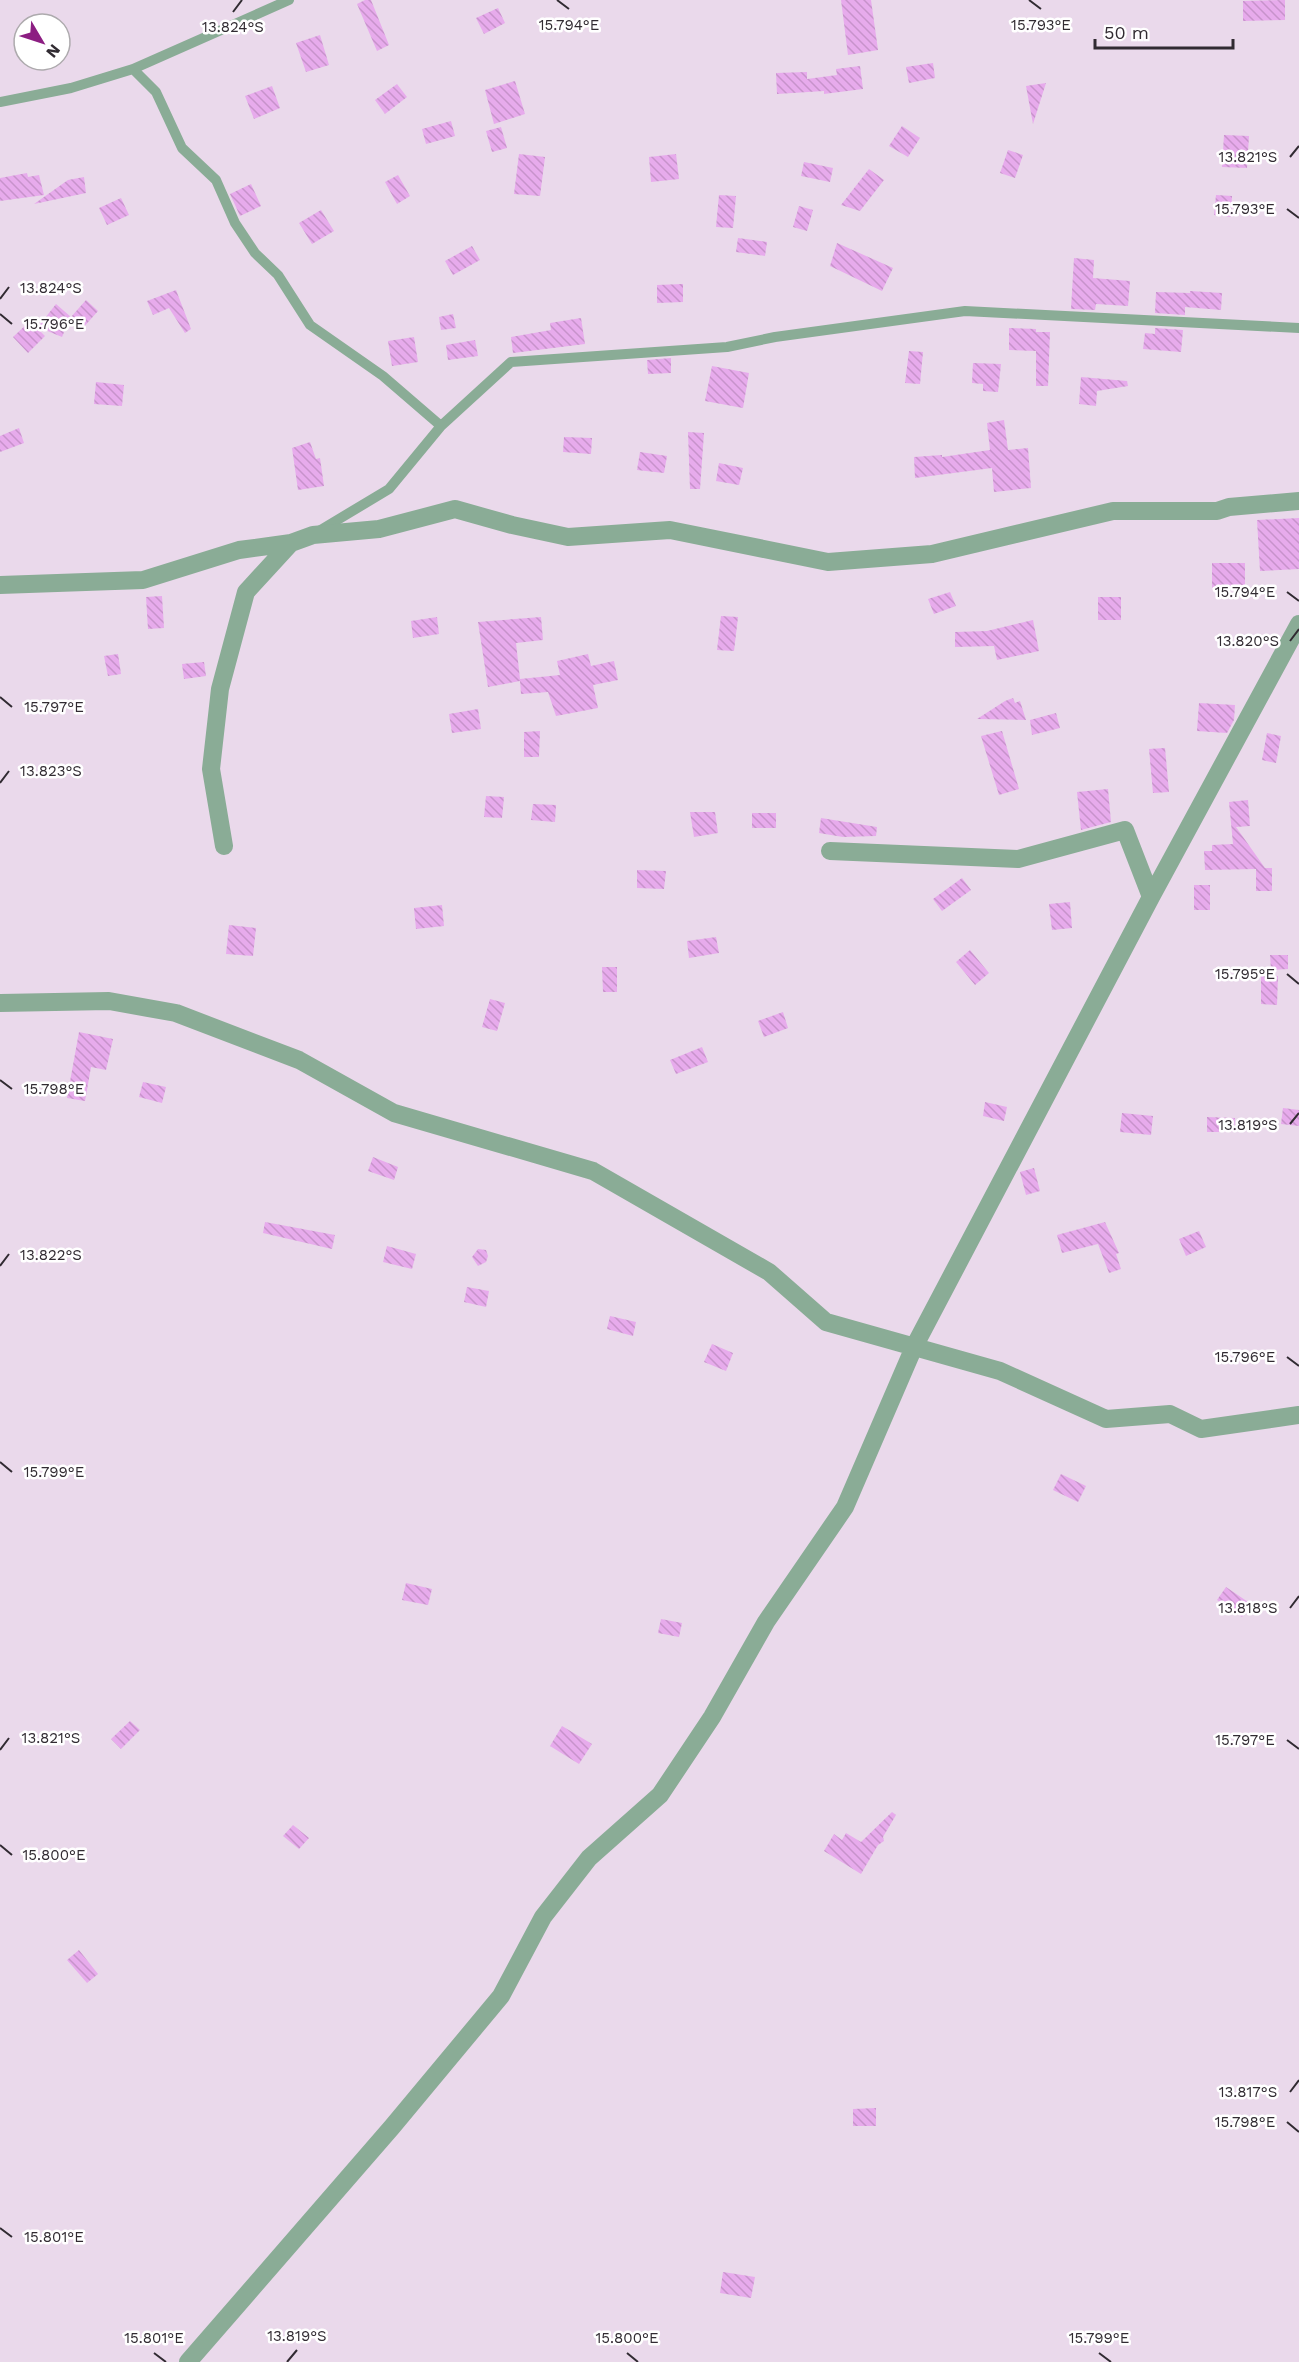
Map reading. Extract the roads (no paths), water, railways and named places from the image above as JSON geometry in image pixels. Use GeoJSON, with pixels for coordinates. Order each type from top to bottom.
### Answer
{"type":"FeatureCollection","features":[{"type":"Feature","properties":{"kind":"street"},"geometry":{"type":"LineString","coordinates":[[0,585],[143,580],[239,550],[291,543],[313,535],[379,529],[455,509],[512,525],[568,537],[670,530],[828,562],[932,554],[1113,511],[1218,511],[1229,507],[1299,501]]}},
{"type":"Feature","properties":{"kind":"street"},"geometry":{"type":"LineString","coordinates":[[224,846],[211,769],[220,689],[246,592],[291,543]]}},
{"type":"Feature","properties":{"kind":"street"},"geometry":{"type":"LineString","coordinates":[[188,2362],[392,2127],[501,1996],[543,1917],[589,1858],[660,1795],[712,1717],[766,1622],[845,1507],[914,1347],[1151,897],[1299,624]]}},
{"type":"Feature","properties":{"kind":"street"},"geometry":{"type":"LineString","coordinates":[[830,851],[1018,859],[1125,830],[1151,897]]}},
{"type":"Feature","properties":{"kind":"street"},"geometry":{"type":"LineString","coordinates":[[0,1003],[109,1001],[176,1013],[299,1060],[394,1113],[593,1171],[769,1272],[826,1322],[1000,1371],[1106,1419],[1170,1414],[1201,1429],[1299,1415]]}},
{"type":"Feature","properties":{"kind":"lane"},"geometry":{"type":"LineString","coordinates":[[0,102],[71,88],[133,69],[289,0]]}},
{"type":"Feature","properties":{"kind":"lane"},"geometry":{"type":"LineString","coordinates":[[133,69],[156,92],[182,148],[216,180],[235,223],[255,253],[278,275],[310,325],[384,376],[441,426]]}},
{"type":"Feature","properties":{"kind":"lane"},"geometry":{"type":"LineString","coordinates":[[313,535],[389,489],[441,426],[511,362],[727,347],[776,337],[965,311],[1299,328]]}}]}
